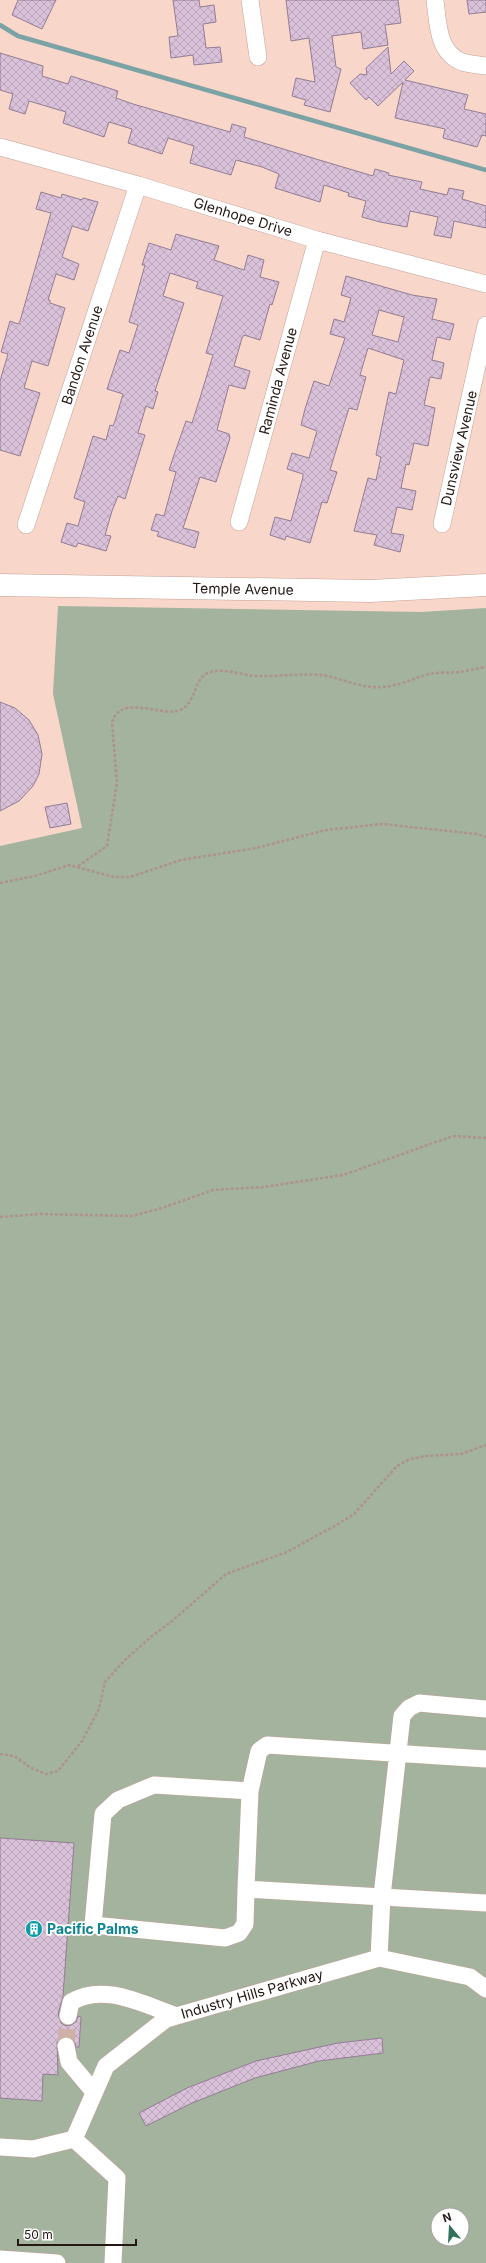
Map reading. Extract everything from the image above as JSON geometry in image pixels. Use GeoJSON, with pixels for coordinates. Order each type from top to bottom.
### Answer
{"type":"FeatureCollection","features":[{"type":"Feature","properties":{"kind":"main road","name":"Temple Avenue"},"geometry":{"type":"LineString","coordinates":[[0,585],[370,591],[486,585]]}},
{"type":"Feature","properties":{"kind":"street"},"geometry":{"type":"LineString","coordinates":[[250,0],[258,57]]}},
{"type":"Feature","properties":{"kind":"street"},"geometry":{"type":"LineString","coordinates":[[435,0],[444,49],[461,62],[486,66]]}},
{"type":"Feature","properties":{"kind":"street","name":"Glenhope Drive"},"geometry":{"type":"LineString","coordinates":[[0,147],[138,185],[316,240],[486,284]]}},
{"type":"Feature","properties":{"kind":"street","name":"Bandon Avenue"},"geometry":{"type":"LineString","coordinates":[[26,525],[138,185]]}},
{"type":"Feature","properties":{"kind":"street","name":"Raminda Avenue"},"geometry":{"type":"LineString","coordinates":[[239,522],[316,240]]}},
{"type":"Feature","properties":{"kind":"street","name":"Dunsview Avenue"},"geometry":{"type":"LineString","coordinates":[[442,524],[486,325]]}},
{"type":"Feature","properties":{"kind":"street"},"geometry":{"type":"LineString","coordinates":[[380,1958],[382,1896],[402,1716],[409,1708],[419,1703],[486,1709]]}},
{"type":"Feature","properties":{"kind":"street"},"geometry":{"type":"LineString","coordinates":[[250,1791],[154,1785],[118,1800],[103,1814],[93,1926],[225,1938],[239,1933],[245,1924],[250,1791],[259,1751],[267,1744],[486,1759]]}},
{"type":"Feature","properties":{"kind":"street"},"geometry":{"type":"LineString","coordinates":[[246,1890],[382,1896],[486,1903]]}},
{"type":"Feature","properties":{"kind":"street","name":"Industry Hills Parkway"},"geometry":{"type":"LineString","coordinates":[[74,2139],[106,2066],[166,2019],[380,1958],[470,1977],[486,1989]]}},
{"type":"Feature","properties":{"kind":"street"},"geometry":{"type":"LineString","coordinates":[[68,2016],[71,2002],[79,1997],[98,1992],[124,1998],[177,2016]]}},
{"type":"Feature","properties":{"kind":"street"},"geometry":{"type":"LineString","coordinates":[[66,2046],[69,2062],[94,2092]]}},
{"type":"Feature","properties":{"kind":"street"},"geometry":{"type":"LineString","coordinates":[[0,2147],[33,2149],[74,2139],[117,2178],[113,2263]]}},
{"type":"Feature","properties":{"kind":"street"},"geometry":{"type":"LineString","coordinates":[[10,2261],[56,2263]]}},
{"type":"Feature","properties":{"kind":"path"},"geometry":{"type":"LineString","coordinates":[[78,866],[107,846],[117,783],[112,723],[114,716],[120,711],[143,707],[170,712],[179,710],[191,702],[202,677],[209,672],[220,670],[255,676],[319,675],[346,679],[373,687],[402,684],[429,674],[486,667]]}},
{"type":"Feature","properties":{"kind":"path"},"geometry":{"type":"LineString","coordinates":[[0,883],[34,876],[69,865],[78,866],[114,877],[130,877],[181,860],[256,848],[326,830],[382,824],[477,834],[486,837]]}},
{"type":"Feature","properties":{"kind":"path"},"geometry":{"type":"LineString","coordinates":[[0,1217],[40,1214],[132,1216],[162,1208],[213,1190],[264,1186],[342,1175],[453,1136],[486,1138]]}},
{"type":"Feature","properties":{"kind":"path"},"geometry":{"type":"LineString","coordinates":[[0,1754],[14,1756],[31,1768],[46,1774],[58,1771],[82,1741],[99,1709],[105,1682],[146,1641],[226,1574],[287,1552],[338,1524],[354,1514],[397,1466],[410,1459],[461,1454],[486,1445]]}},
{"type":"Feature","properties":{"kind":"green space"},"geometry":{"type":"Polygon","coordinates":[[[58,606],[421,612],[486,608],[486,2263],[0,2263],[0,846],[82,828],[53,694],[58,606]]]}},
{"type":"Feature","properties":{"kind":"building"},"geometry":{"type":"Polygon","coordinates":[[[18,0],[56,0],[42,29],[12,15],[18,0]]]}},
{"type":"Feature","properties":{"kind":"building"},"geometry":{"type":"Polygon","coordinates":[[[173,0],[199,0],[200,7],[214,5],[216,22],[203,24],[206,48],[220,47],[222,62],[194,65],[193,55],[171,58],[169,37],[178,36],[173,0]]]}},
{"type":"Feature","properties":{"kind":"building"},"geometry":{"type":"Polygon","coordinates":[[[286,0],[398,0],[401,23],[385,25],[388,45],[363,49],[361,32],[332,36],[336,67],[341,69],[330,112],[304,105],[306,100],[292,96],[296,78],[315,82],[309,38],[291,41],[286,0]]]}},
{"type":"Feature","properties":{"kind":"building"},"geometry":{"type":"Polygon","coordinates":[[[467,0],[486,0],[486,12],[469,14],[467,0]]]}},
{"type":"Feature","properties":{"kind":"building"},"geometry":{"type":"Polygon","coordinates":[[[388,47],[391,74],[404,61],[414,71],[405,80],[468,95],[464,109],[486,114],[486,136],[482,135],[477,147],[443,138],[445,129],[395,118],[403,82],[378,106],[369,97],[366,100],[350,83],[360,74],[367,75],[366,68],[388,47]]]}},
{"type":"Feature","properties":{"kind":"building"},"geometry":{"type":"Polygon","coordinates":[[[0,53],[43,66],[42,76],[68,84],[71,76],[118,91],[116,98],[133,104],[230,132],[232,124],[246,128],[244,137],[373,176],[375,169],[389,173],[388,175],[422,182],[420,189],[447,195],[449,188],[464,191],[462,199],[486,206],[486,228],[454,221],[451,238],[434,235],[438,217],[410,211],[407,227],[380,222],[362,217],[366,201],[348,196],[349,193],[324,185],[320,202],[275,188],[279,174],[262,167],[236,160],[231,175],[190,163],[194,146],[168,138],[162,154],[128,143],[132,129],[109,122],[104,137],[63,123],[66,112],[29,101],[25,114],[9,109],[13,94],[0,90],[0,53]]]}},
{"type":"Feature","properties":{"kind":"building"},"geometry":{"type":"Polygon","coordinates":[[[41,192],[61,198],[62,194],[82,200],[83,198],[98,202],[88,231],[72,226],[62,257],[79,264],[74,280],[56,274],[48,300],[50,300],[50,303],[65,308],[48,366],[32,361],[24,388],[40,393],[20,456],[0,450],[0,381],[8,354],[1,352],[10,321],[18,324],[20,321],[51,213],[36,209],[41,192]]]}},
{"type":"Feature","properties":{"kind":"building"},"geometry":{"type":"Polygon","coordinates":[[[176,234],[219,246],[214,260],[244,270],[248,255],[264,260],[260,277],[279,282],[272,305],[270,304],[260,340],[244,335],[242,338],[234,366],[250,371],[245,389],[229,385],[217,430],[229,434],[230,438],[216,482],[200,477],[183,528],[199,532],[195,548],[157,536],[159,532],[151,530],[156,514],[164,516],[176,472],[169,470],[186,421],[192,423],[200,398],[213,355],[206,353],[223,296],[196,288],[198,282],[170,273],[163,296],[184,303],[155,391],[158,392],[153,409],[146,406],[138,433],[145,435],[125,499],[118,496],[112,511],[105,535],[111,536],[106,551],[78,543],[76,547],[61,542],[67,523],[78,526],[85,502],[74,498],[93,436],[106,440],[110,425],[113,426],[115,421],[123,394],[107,389],[120,350],[129,353],[138,325],[129,322],[145,265],[142,265],[149,243],[171,250],[176,234]]]}},
{"type":"Feature","properties":{"kind":"building"},"geometry":{"type":"Polygon","coordinates":[[[346,276],[412,295],[437,299],[432,319],[454,324],[450,340],[437,337],[432,360],[444,363],[441,379],[430,377],[424,405],[435,408],[428,446],[414,443],[409,465],[406,464],[401,488],[416,491],[412,510],[397,507],[391,533],[404,535],[400,552],[374,545],[377,535],[354,531],[368,478],[376,480],[381,457],[376,455],[389,392],[396,394],[404,360],[368,348],[360,375],[366,377],[357,410],[349,408],[330,470],[337,472],[327,503],[322,502],[310,543],[286,536],[285,540],[270,535],[275,517],[291,521],[303,474],[287,469],[292,453],[309,458],[317,431],[301,425],[314,381],[329,386],[345,338],[330,334],[334,319],[344,322],[351,298],[341,295],[346,276]],[[379,310],[372,335],[398,342],[404,317],[379,310]]]}},
{"type":"Feature","properties":{"kind":"building"},"geometry":{"type":"Polygon","coordinates":[[[0,702],[15,708],[29,720],[38,735],[42,754],[39,774],[33,786],[19,801],[0,811],[0,702]]]}},
{"type":"Feature","properties":{"kind":"building"},"geometry":{"type":"Polygon","coordinates":[[[67,803],[71,824],[50,828],[45,807],[67,803]]]}},
{"type":"Feature","properties":{"kind":"building","name":"Pacific Palms"},"geometry":{"type":"Polygon","coordinates":[[[0,1838],[74,1843],[63,1996],[58,2014],[61,2023],[66,2026],[76,2022],[78,2016],[81,2017],[79,2047],[76,2047],[74,2040],[69,2036],[64,2036],[57,2042],[58,2075],[43,2074],[42,2101],[0,2098],[0,1838]]]}},
{"type":"Feature","properties":{"kind":"building"},"geometry":{"type":"Polygon","coordinates":[[[382,2038],[383,2053],[319,2061],[255,2078],[192,2103],[146,2126],[139,2113],[187,2088],[256,2061],[338,2043],[382,2038]]]}},
{"type":"Feature","properties":{"kind":"waterway"},"geometry":{"type":"LineString","coordinates":[[0,25],[18,36],[486,170]]}},
{"type":"Feature","properties":{"kind":"tunnel"},"geometry":{"type":"LineString","coordinates":[[66,2046],[68,2016]]}},
{"type":"Feature","properties":{"kind":"place","name":"Pacific Palms"},"geometry":{"type":"Point","coordinates":[34,1929]}}]}
